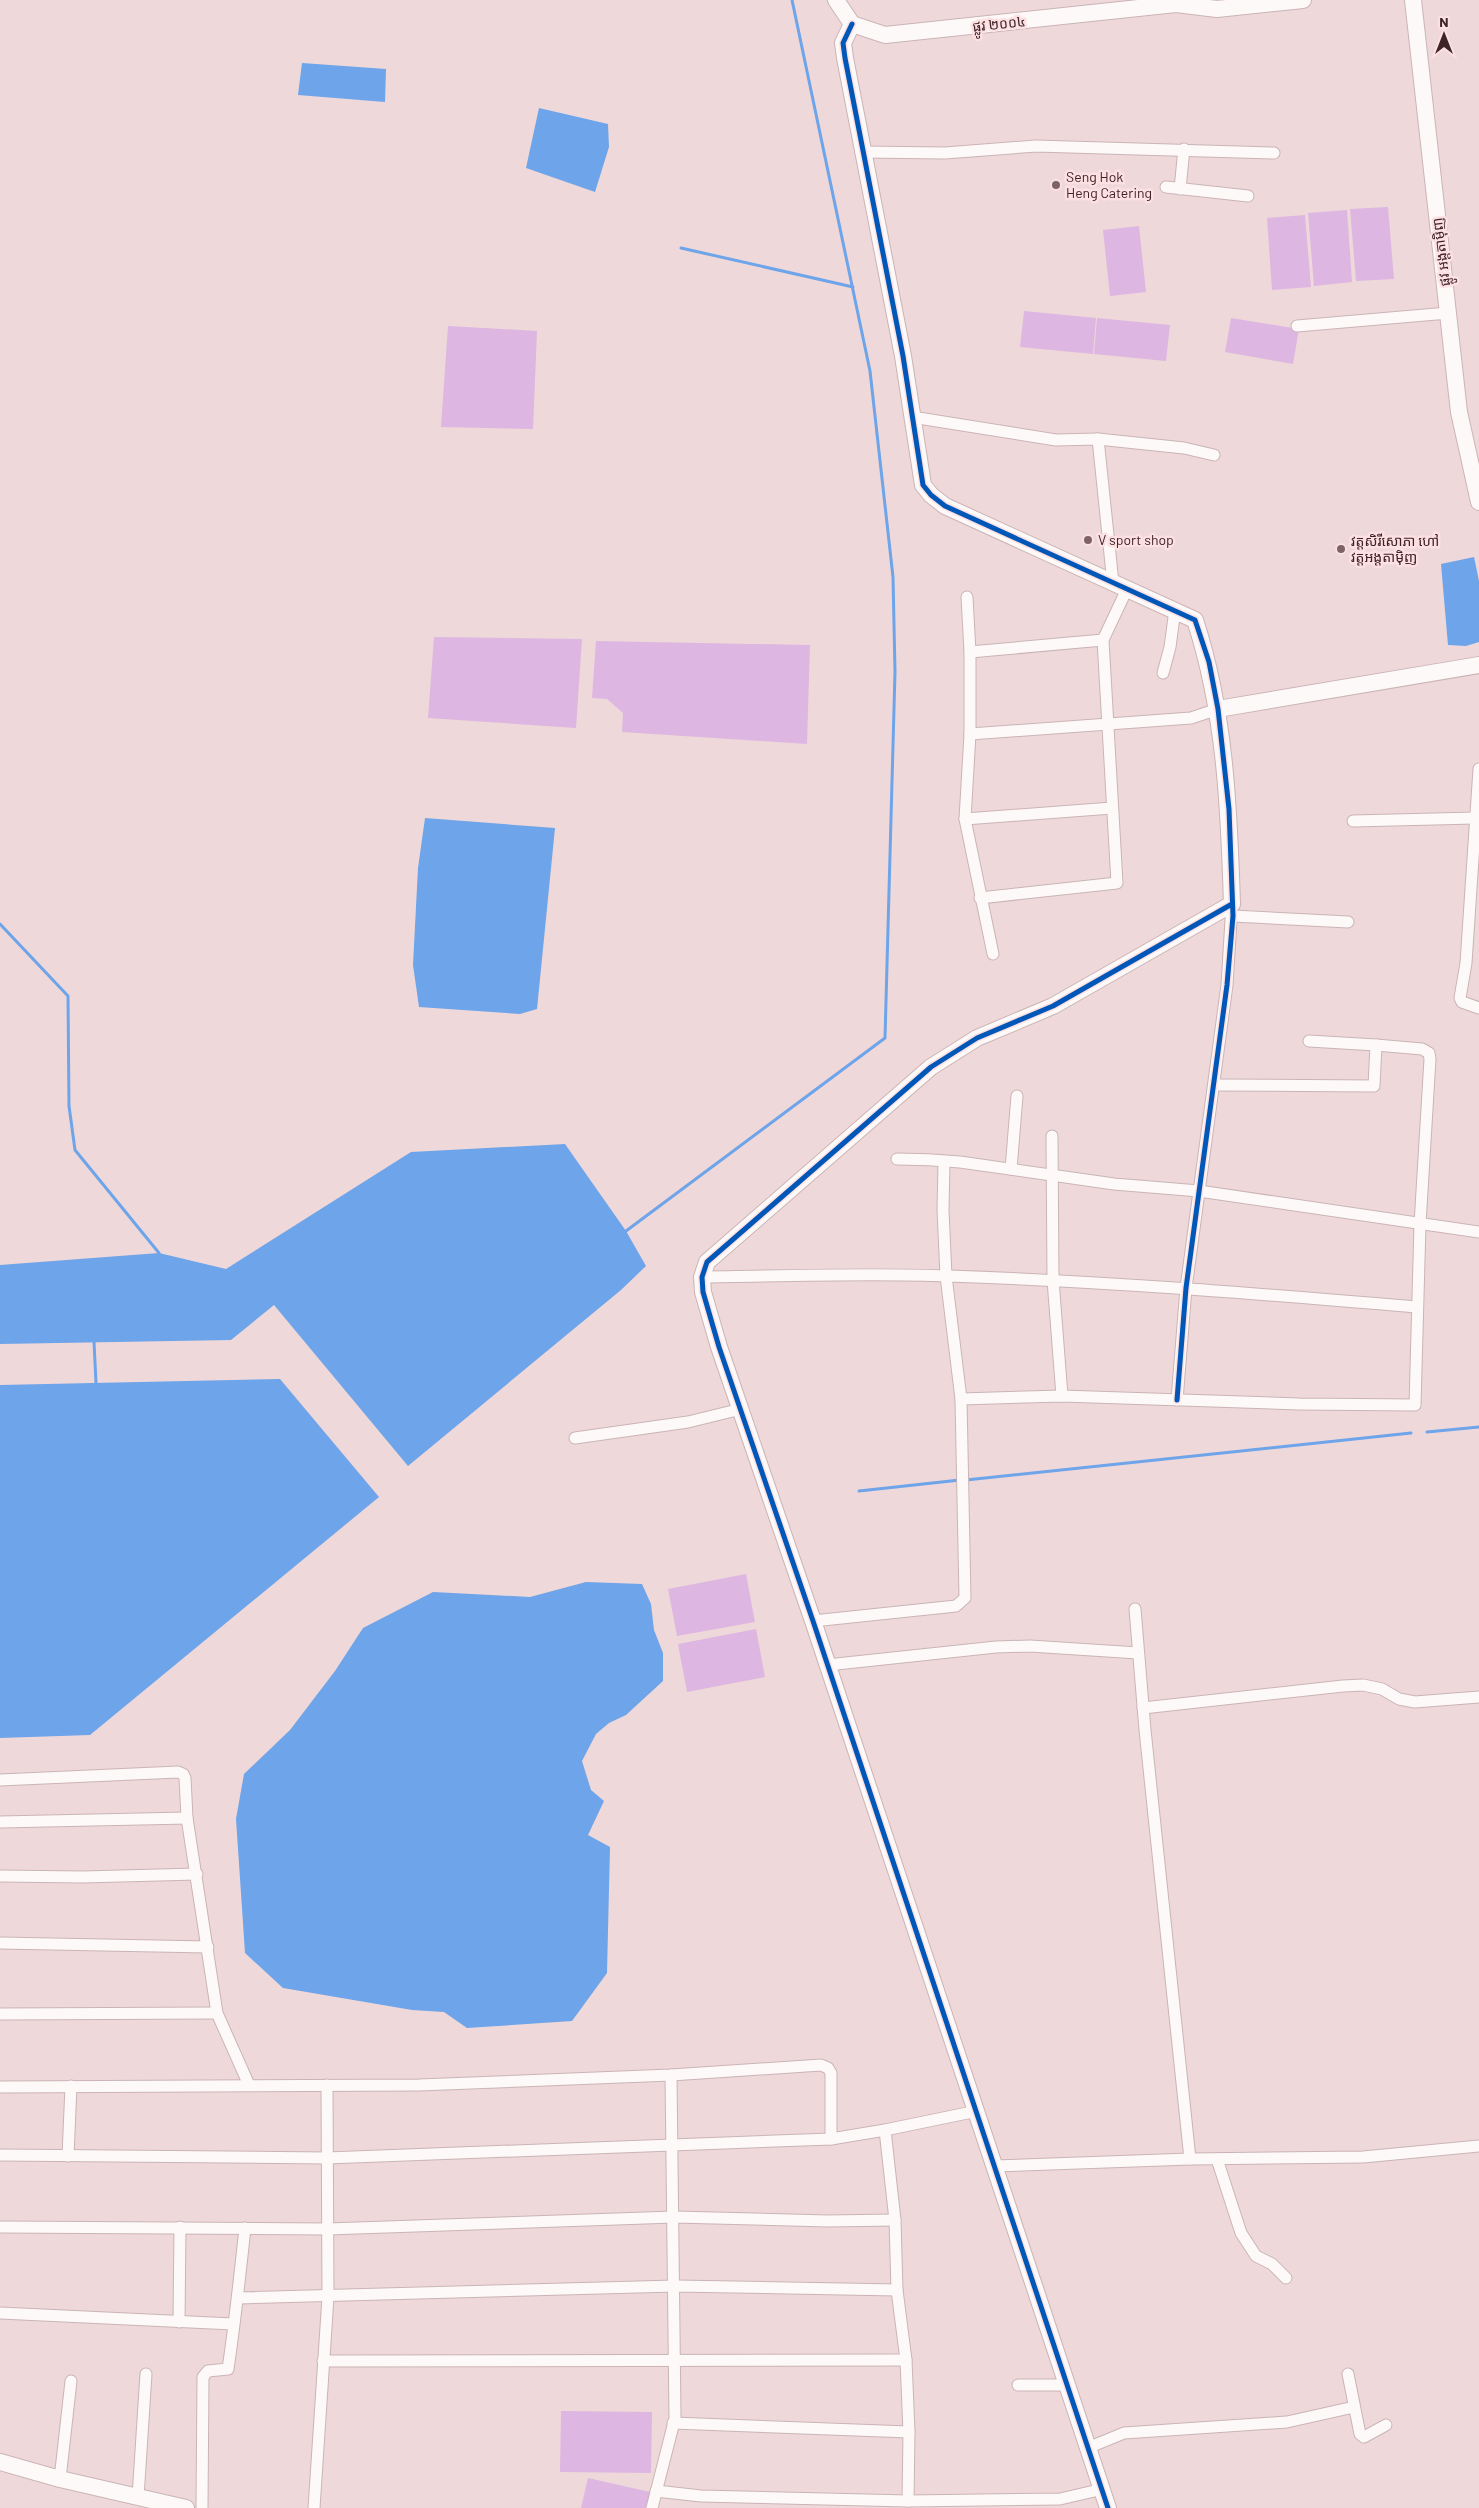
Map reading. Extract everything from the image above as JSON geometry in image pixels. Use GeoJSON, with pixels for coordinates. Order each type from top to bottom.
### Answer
{"type":"FeatureCollection","features":[{"type":"Feature","properties":{"kind":"street"},"geometry":{"type":"LineString","coordinates":[[836,0],[852,24],[843,43],[844,50],[861,152],[903,356],[923,486],[945,506],[1195,620],[1209,662],[1218,709],[1229,809],[1232,910],[1227,985],[1186,1288],[1177,1400]]}},
{"type":"Feature","properties":{"kind":"street","name":"ផ្លូវ ២០០៤"},"geometry":{"type":"LineString","coordinates":[[852,24],[885,35],[1180,1],[1217,9],[1303,0]]}},
{"type":"Feature","properties":{"kind":"street","name":"ផ្លូវ អង្តតាម៉ិញ"},"geometry":{"type":"LineString","coordinates":[[1413,0],[1459,412],[1479,502]]}},
{"type":"Feature","properties":{"kind":"street"},"geometry":{"type":"LineString","coordinates":[[861,152],[944,153],[1036,146],[1274,153]]}},
{"type":"Feature","properties":{"kind":"street"},"geometry":{"type":"LineString","coordinates":[[1180,189],[1184,149]]}},
{"type":"Feature","properties":{"kind":"street"},"geometry":{"type":"LineString","coordinates":[[1166,187],[1248,196]]}},
{"type":"Feature","properties":{"kind":"street"},"geometry":{"type":"LineString","coordinates":[[1297,326],[1448,314]]}},
{"type":"Feature","properties":{"kind":"street"},"geometry":{"type":"LineString","coordinates":[[912,417],[1056,440],[1098,439],[1184,448],[1214,455]]}},
{"type":"Feature","properties":{"kind":"street"},"geometry":{"type":"LineString","coordinates":[[980,898],[1117,883],[1106,724],[1103,640],[1120,586],[1098,439]]}},
{"type":"Feature","properties":{"kind":"street"},"geometry":{"type":"LineString","coordinates":[[967,598],[970,652],[970,734],[965,819],[993,954]]}},
{"type":"Feature","properties":{"kind":"street"},"geometry":{"type":"LineString","coordinates":[[1163,673],[1170,647],[1174,610]]}},
{"type":"Feature","properties":{"kind":"street"},"geometry":{"type":"LineString","coordinates":[[970,652],[1103,640]]}},
{"type":"Feature","properties":{"kind":"street"},"geometry":{"type":"LineString","coordinates":[[970,734],[1190,718],[1218,709],[1479,665]]}},
{"type":"Feature","properties":{"kind":"street"},"geometry":{"type":"LineString","coordinates":[[1479,769],[1474,818],[1466,963],[1460,998],[1462,1002],[1479,1008]]}},
{"type":"Feature","properties":{"kind":"street"},"geometry":{"type":"LineString","coordinates":[[965,819],[1112,808]]}},
{"type":"Feature","properties":{"kind":"street"},"geometry":{"type":"LineString","coordinates":[[1353,820],[1474,818]]}},
{"type":"Feature","properties":{"kind":"street"},"geometry":{"type":"LineString","coordinates":[[1108,2508],[1090,2447],[827,1666],[814,1621],[719,1347],[703,1292],[702,1277],[707,1262],[930,1067],[977,1038],[1053,1006],[1232,910],[1348,922]]}},
{"type":"Feature","properties":{"kind":"street"},"geometry":{"type":"LineString","coordinates":[[961,1399],[1062,1396],[1411,1407],[1416,1401],[1417,1307],[1428,1053],[1422,1049],[1310,1041]]}},
{"type":"Feature","properties":{"kind":"street"},"geometry":{"type":"LineString","coordinates":[[1214,1085],[1372,1088],[1376,1084],[1376,1045]]}},
{"type":"Feature","properties":{"kind":"street"},"geometry":{"type":"LineString","coordinates":[[1012,1169],[1017,1096]]}},
{"type":"Feature","properties":{"kind":"street"},"geometry":{"type":"LineString","coordinates":[[1052,1136],[1053,1280],[1062,1396]]}},
{"type":"Feature","properties":{"kind":"street"},"geometry":{"type":"LineString","coordinates":[[897,1159],[935,1159],[944,1162],[960,1162],[1114,1184],[1199,1191],[1479,1232]]}},
{"type":"Feature","properties":{"kind":"street"},"geometry":{"type":"LineString","coordinates":[[814,1621],[960,1604],[965,1598],[961,1399],[946,1276],[943,1210],[944,1162]]}},
{"type":"Feature","properties":{"kind":"street"},"geometry":{"type":"LineString","coordinates":[[702,1277],[946,1276],[1053,1280],[1186,1288],[1417,1307]]}},
{"type":"Feature","properties":{"kind":"street"},"geometry":{"type":"LineString","coordinates":[[575,1438],[688,1422],[741,1409]]}},
{"type":"Feature","properties":{"kind":"street"},"geometry":{"type":"LineString","coordinates":[[1135,1609],[1143,1708],[1190,2159]]}},
{"type":"Feature","properties":{"kind":"street"},"geometry":{"type":"LineString","coordinates":[[827,1666],[996,1646],[1030,1646],[1138,1653]]}},
{"type":"Feature","properties":{"kind":"street"},"geometry":{"type":"LineString","coordinates":[[1143,1708],[1363,1685],[1382,1689],[1399,1699],[1414,1702],[1479,1697]]}},
{"type":"Feature","properties":{"kind":"street"},"geometry":{"type":"LineString","coordinates":[[0,1780],[178,1772],[185,1778],[187,1818],[218,2013],[249,2085]]}},
{"type":"Feature","properties":{"kind":"street"},"geometry":{"type":"LineString","coordinates":[[0,1822],[187,1818]]}},
{"type":"Feature","properties":{"kind":"street"},"geometry":{"type":"LineString","coordinates":[[0,1876],[83,1877],[197,1874]]}},
{"type":"Feature","properties":{"kind":"street"},"geometry":{"type":"LineString","coordinates":[[0,1944],[208,1947]]}},
{"type":"Feature","properties":{"kind":"street"},"geometry":{"type":"LineString","coordinates":[[0,2014],[218,2013]]}},
{"type":"Feature","properties":{"kind":"street"},"geometry":{"type":"LineString","coordinates":[[0,2087],[419,2085],[671,2075],[821,2065],[828,2068],[830,2073],[831,2138]]}},
{"type":"Feature","properties":{"kind":"street"},"geometry":{"type":"LineString","coordinates":[[652,2508],[673,2423],[676,2359],[671,2075]]}},
{"type":"Feature","properties":{"kind":"street"},"geometry":{"type":"LineString","coordinates":[[314,2508],[328,2297],[327,2085]]}},
{"type":"Feature","properties":{"kind":"street"},"geometry":{"type":"LineString","coordinates":[[68,2156],[71,2086]]}},
{"type":"Feature","properties":{"kind":"street"},"geometry":{"type":"LineString","coordinates":[[0,2155],[328,2158],[831,2138],[886,2130],[977,2111]]}},
{"type":"Feature","properties":{"kind":"street"},"geometry":{"type":"LineString","coordinates":[[886,2130],[895,2220],[898,2290],[906,2360],[909,2432],[908,2501]]}},
{"type":"Feature","properties":{"kind":"street"},"geometry":{"type":"LineString","coordinates":[[995,2166],[1190,2159],[1363,2157],[1479,2146]]}},
{"type":"Feature","properties":{"kind":"street"},"geometry":{"type":"LineString","coordinates":[[1217,2159],[1241,2233],[1256,2256],[1272,2264],[1286,2278]]}},
{"type":"Feature","properties":{"kind":"street"},"geometry":{"type":"LineString","coordinates":[[0,2227],[328,2229],[674,2217],[828,2221],[895,2220]]}},
{"type":"Feature","properties":{"kind":"street"},"geometry":{"type":"LineString","coordinates":[[179,2322],[180,2227]]}},
{"type":"Feature","properties":{"kind":"street"},"geometry":{"type":"LineString","coordinates":[[202,2508],[203,2377],[208,2371],[228,2369],[245,2228]]}},
{"type":"Feature","properties":{"kind":"street"},"geometry":{"type":"LineString","coordinates":[[238,2298],[674,2286],[898,2290]]}},
{"type":"Feature","properties":{"kind":"street"},"geometry":{"type":"LineString","coordinates":[[0,2313],[116,2316],[179,2322],[233,2324]]}},
{"type":"Feature","properties":{"kind":"street"},"geometry":{"type":"LineString","coordinates":[[323,2361],[906,2360]]}},
{"type":"Feature","properties":{"kind":"street"},"geometry":{"type":"LineString","coordinates":[[138,2498],[146,2374]]}},
{"type":"Feature","properties":{"kind":"street"},"geometry":{"type":"LineString","coordinates":[[1348,2374],[1360,2434],[1364,2437],[1386,2425]]}},
{"type":"Feature","properties":{"kind":"street"},"geometry":{"type":"LineString","coordinates":[[60,2479],[71,2381]]}},
{"type":"Feature","properties":{"kind":"street"},"geometry":{"type":"LineString","coordinates":[[1018,2385],[1069,2385]]}},
{"type":"Feature","properties":{"kind":"street"},"geometry":{"type":"LineString","coordinates":[[1090,2447],[1124,2433],[1287,2422],[1354,2407]]}},
{"type":"Feature","properties":{"kind":"street"},"geometry":{"type":"LineString","coordinates":[[673,2423],[909,2432]]}},
{"type":"Feature","properties":{"kind":"street"},"geometry":{"type":"LineString","coordinates":[[0,2462],[60,2479],[186,2508]]}},
{"type":"Feature","properties":{"kind":"street"},"geometry":{"type":"LineString","coordinates":[[656,2491],[702,2496],[908,2501],[1060,2498],[1102,2489]]}},
{"type":"Feature","properties":{"kind":"shaded area"},"geometry":{"type":"Polygon","coordinates":[[[1388,207],[1394,279],[1356,281],[1350,209],[1388,207]]]}},
{"type":"Feature","properties":{"kind":"shaded area"},"geometry":{"type":"Polygon","coordinates":[[[1347,210],[1352,282],[1314,286],[1308,213],[1347,210]]]}},
{"type":"Feature","properties":{"kind":"shaded area"},"geometry":{"type":"Polygon","coordinates":[[[1305,215],[1311,287],[1272,290],[1267,218],[1305,215]]]}},
{"type":"Feature","properties":{"kind":"shaded area"},"geometry":{"type":"Polygon","coordinates":[[[1139,226],[1146,292],[1110,296],[1103,230],[1139,226]]]}},
{"type":"Feature","properties":{"kind":"shaded area"},"geometry":{"type":"Polygon","coordinates":[[[1024,311],[1096,318],[1093,354],[1020,347],[1024,311]]]}},
{"type":"Feature","properties":{"kind":"shaded area"},"geometry":{"type":"Polygon","coordinates":[[[1097,318],[1170,325],[1166,361],[1094,354],[1097,318]]]}},
{"type":"Feature","properties":{"kind":"shaded area"},"geometry":{"type":"Polygon","coordinates":[[[1231,318],[1299,329],[1293,364],[1225,352],[1231,318]]]}},
{"type":"Feature","properties":{"kind":"shaded area"},"geometry":{"type":"Polygon","coordinates":[[[448,326],[537,331],[533,429],[441,427],[448,326]]]}},
{"type":"Feature","properties":{"kind":"shaded area"},"geometry":{"type":"Polygon","coordinates":[[[434,637],[582,639],[576,728],[428,718],[434,637]]]}},
{"type":"Feature","properties":{"kind":"shaded area"},"geometry":{"type":"Polygon","coordinates":[[[596,641],[810,645],[807,744],[622,732],[623,713],[607,699],[592,698],[596,641]]]}},
{"type":"Feature","properties":{"kind":"shaded area"},"geometry":{"type":"Polygon","coordinates":[[[746,1574],[755,1622],[677,1636],[668,1589],[746,1574]]]}},
{"type":"Feature","properties":{"kind":"shaded area"},"geometry":{"type":"Polygon","coordinates":[[[756,1629],[765,1677],[687,1692],[678,1644],[756,1629]]]}},
{"type":"Feature","properties":{"kind":"shaded area"},"geometry":{"type":"Polygon","coordinates":[[[561,2411],[652,2412],[651,2473],[560,2472],[561,2411]]]}},
{"type":"Feature","properties":{"kind":"shaded area"},"geometry":{"type":"Polygon","coordinates":[[[588,2478],[650,2492],[646,2508],[581,2508],[588,2478]]]}},
{"type":"Feature","properties":{"kind":"water"},"geometry":{"type":"Polygon","coordinates":[[[302,63],[386,69],[385,102],[298,95],[302,63]]]}},
{"type":"Feature","properties":{"kind":"water"},"geometry":{"type":"Polygon","coordinates":[[[539,108],[608,124],[609,147],[595,192],[526,168],[539,108]]]}},
{"type":"Feature","properties":{"kind":"water"},"geometry":{"type":"Polygon","coordinates":[[[1474,557],[1479,581],[1479,642],[1466,646],[1448,645],[1441,564],[1474,557]]]}},
{"type":"Feature","properties":{"kind":"water"},"geometry":{"type":"Polygon","coordinates":[[[425,818],[555,828],[537,1009],[520,1014],[419,1007],[413,965],[418,868],[425,818]]]}},
{"type":"Feature","properties":{"kind":"water"},"geometry":{"type":"Polygon","coordinates":[[[565,1144],[626,1231],[646,1266],[621,1290],[408,1466],[274,1305],[231,1340],[0,1344],[0,1265],[159,1253],[226,1269],[411,1152],[565,1144]]]}},
{"type":"Feature","properties":{"kind":"water"},"geometry":{"type":"Polygon","coordinates":[[[280,1379],[379,1497],[90,1735],[0,1738],[0,1385],[280,1379]]]}},
{"type":"Feature","properties":{"kind":"water"},"geometry":{"type":"Polygon","coordinates":[[[586,1582],[642,1584],[651,1604],[654,1630],[663,1653],[663,1681],[626,1715],[609,1723],[596,1734],[582,1761],[591,1790],[604,1801],[588,1835],[610,1847],[607,1973],[572,2021],[467,2028],[444,2012],[412,2010],[283,1988],[245,1953],[236,1819],[244,1774],[290,1730],[335,1671],[363,1628],[433,1592],[530,1597],[586,1582]]]}},
{"type":"Feature","properties":{"kind":"waterway"},"geometry":{"type":"LineString","coordinates":[[626,1231],[885,1038],[895,672],[893,577],[870,371],[792,0]]}},
{"type":"Feature","properties":{"kind":"waterway"},"geometry":{"type":"LineString","coordinates":[[681,248],[853,287]]}},
{"type":"Feature","properties":{"kind":"waterway"},"geometry":{"type":"LineString","coordinates":[[0,924],[68,996],[69,1106],[75,1150],[159,1253]]}},
{"type":"Feature","properties":{"kind":"waterway"},"geometry":{"type":"LineString","coordinates":[[94,1342],[96,1383]]}},
{"type":"Feature","properties":{"kind":"waterway"},"geometry":{"type":"LineString","coordinates":[[1427,1432],[1479,1427]]}},
{"type":"Feature","properties":{"kind":"waterway"},"geometry":{"type":"LineString","coordinates":[[966,1480],[1411,1433]]}},
{"type":"Feature","properties":{"kind":"waterway"},"geometry":{"type":"LineString","coordinates":[[859,1491],[960,1480]]}},
{"type":"Feature","properties":{"kind":"cycle path"},"geometry":{"type":"LineString","coordinates":[[852,24],[843,43],[845,58],[903,356],[923,485],[931,495],[945,506],[1195,620],[1209,662],[1218,709],[1229,809],[1233,916],[1227,985],[1186,1288],[1177,1400]]}},
{"type":"Feature","properties":{"kind":"cycle path"},"geometry":{"type":"LineString","coordinates":[[1108,2508],[813,1621],[719,1347],[703,1292],[702,1277],[707,1262],[931,1067],[977,1038],[1053,1006],[1232,904]]}},
{"type":"Feature","properties":{"kind":"place","name":"Seng Hok Heng Catering"},"geometry":{"type":"Point","coordinates":[1056,185]}},
{"type":"Feature","properties":{"kind":"place","name":"V sport shop"},"geometry":{"type":"Point","coordinates":[1088,540]}},
{"type":"Feature","properties":{"kind":"place","name":"វត្តសិរីសោភា ហៅ វត្តអង្តតាម៉ិញ"},"geometry":{"type":"Point","coordinates":[1341,549]}}]}
